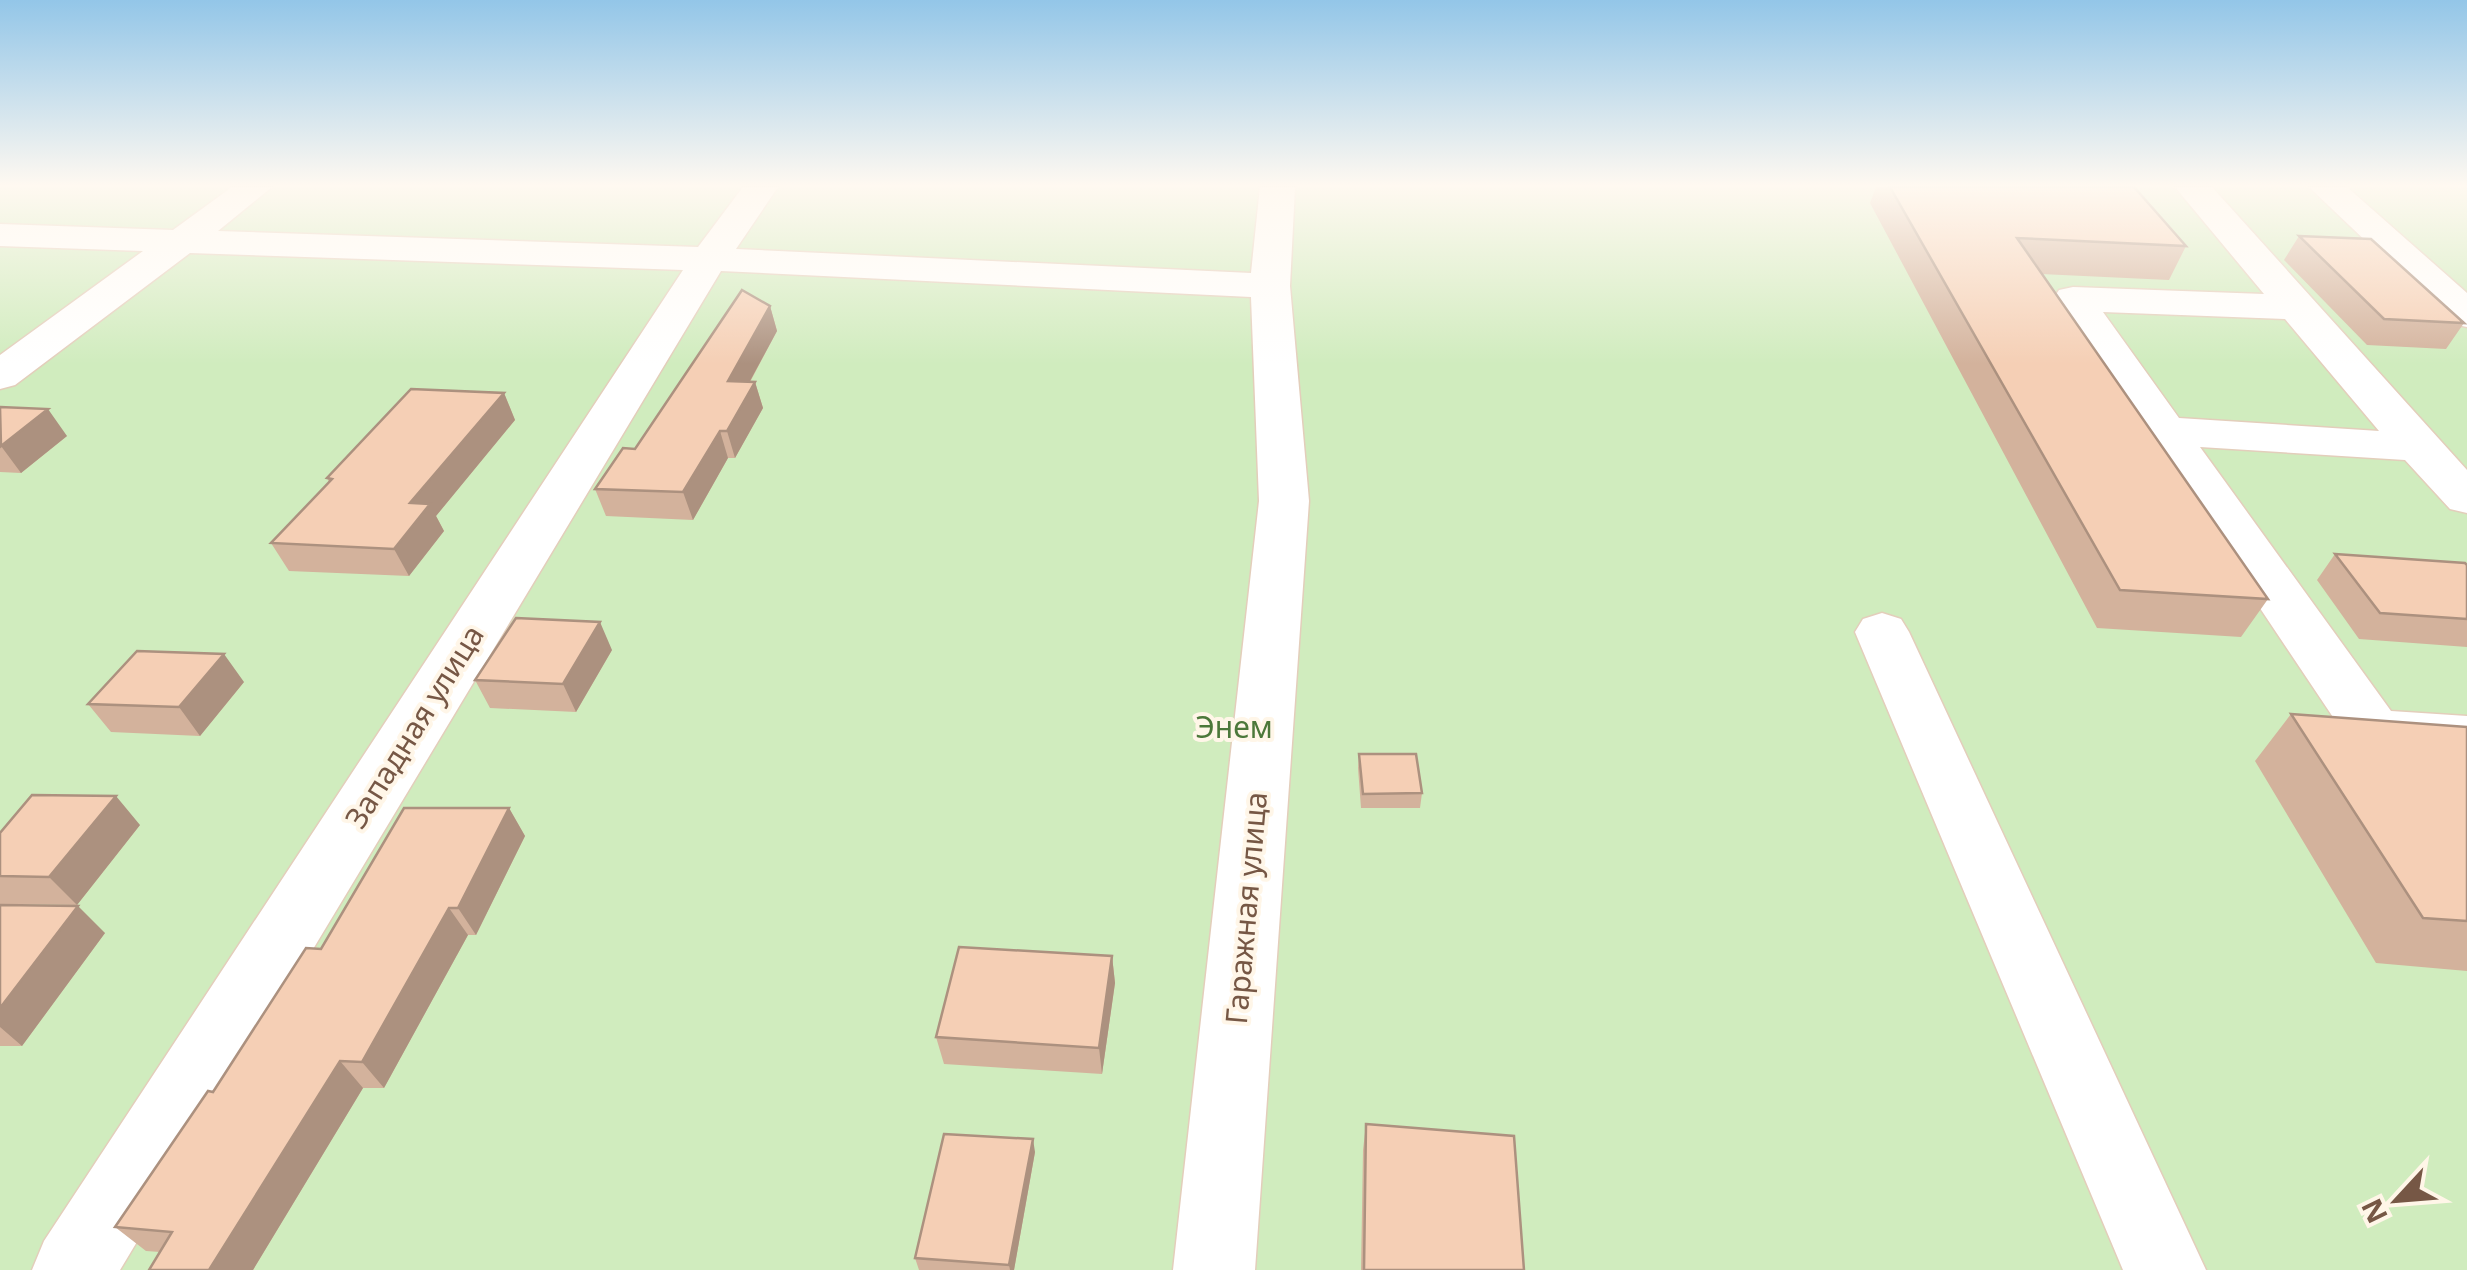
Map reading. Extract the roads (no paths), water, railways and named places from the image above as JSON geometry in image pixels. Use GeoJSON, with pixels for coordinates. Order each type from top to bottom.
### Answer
{"type":"FeatureCollection","features":[{"type":"Feature","properties":{"kind":"street"},"geometry":{"type":"LineString","coordinates":[[0,376],[173,246]]}},
{"type":"Feature","properties":{"kind":"street"},"geometry":{"type":"LineString","coordinates":[[335,246],[709,259],[1270,286]]}},
{"type":"Feature","properties":{"kind":"street","name":"Западная улица"},"geometry":{"type":"LineString","coordinates":[[73,1270],[718,246]]}},
{"type":"Feature","properties":{"kind":"street","name":"Гаражная улица"},"geometry":{"type":"LineString","coordinates":[[1214,1270],[1284,501],[1270,286],[1273,246]]}},
{"type":"Feature","properties":{"kind":"street"},"geometry":{"type":"LineString","coordinates":[[2246,246],[2418,447],[2467,498]]}},
{"type":"Feature","properties":{"kind":"street"},"geometry":{"type":"LineString","coordinates":[[2391,246],[2467,315]]}},
{"type":"Feature","properties":{"kind":"street"},"geometry":{"type":"LineString","coordinates":[[2301,307],[2074,299],[2374,732],[2467,738]]}},
{"type":"Feature","properties":{"kind":"street"},"geometry":{"type":"LineString","coordinates":[[2163,431],[2418,447]]}},
{"type":"Feature","properties":{"kind":"street"},"geometry":{"type":"LineString","coordinates":[[1882,632],[2165,1270]]}},
{"type":"Feature","properties":{"kind":"park label","name":"Энем"},"geometry":{"type":"Point","coordinates":[1234,728]}}]}
